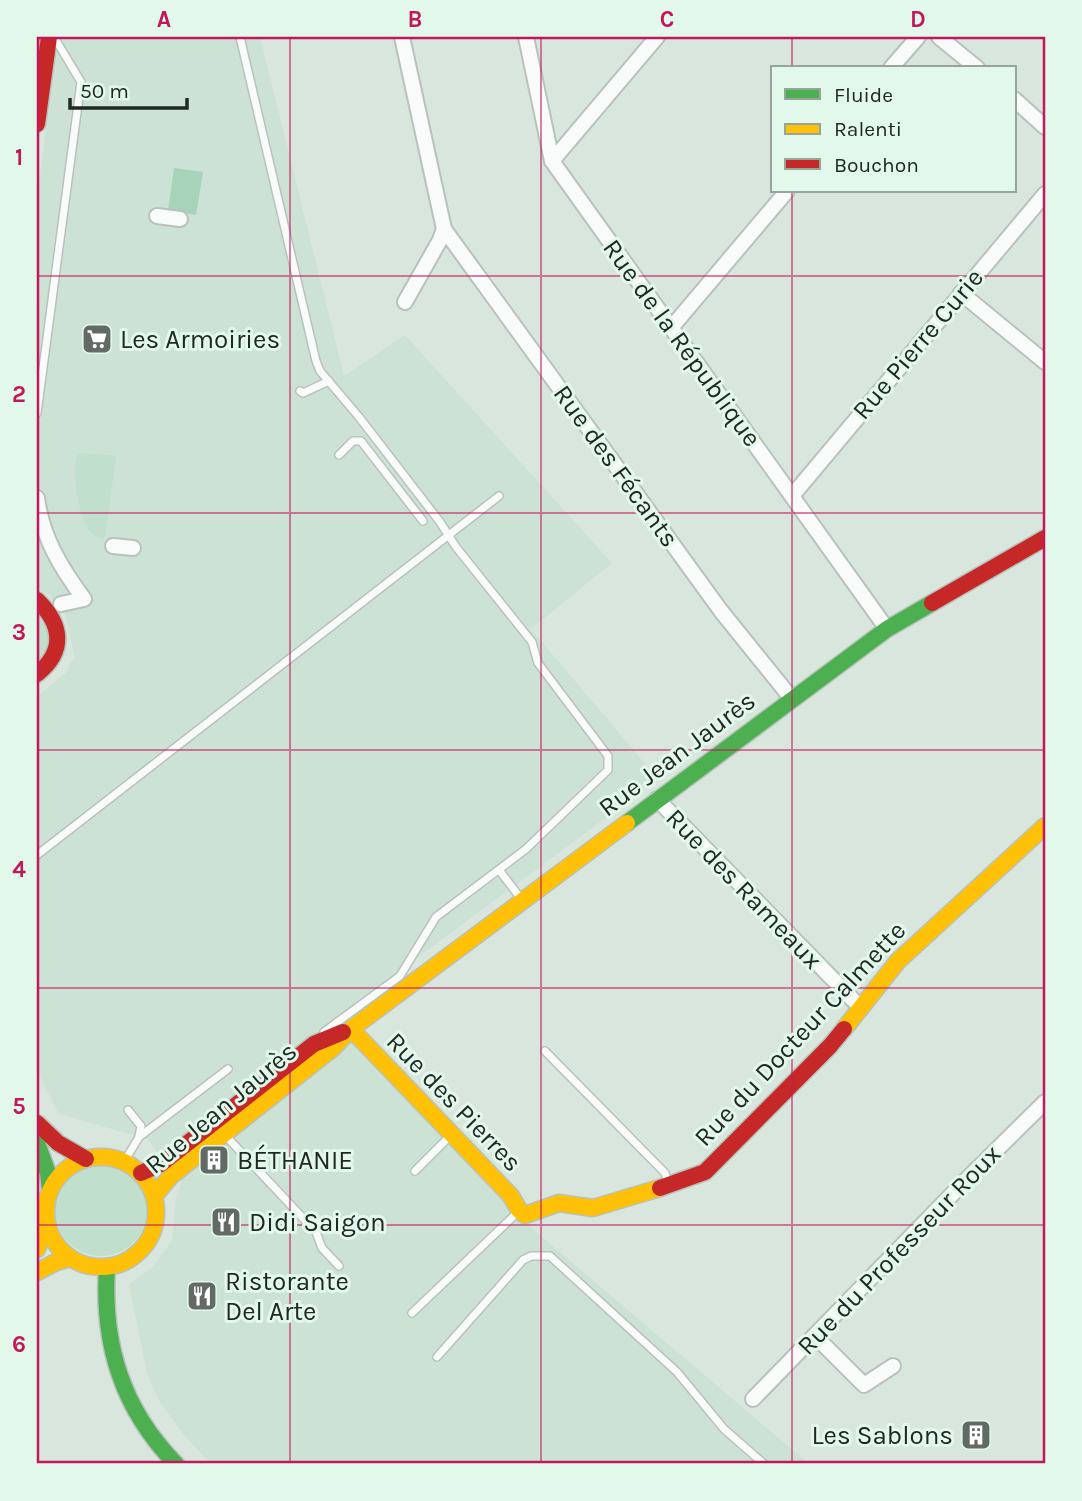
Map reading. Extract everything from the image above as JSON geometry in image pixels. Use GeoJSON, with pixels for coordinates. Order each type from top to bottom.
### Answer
{"type":"FeatureCollection","features":[{"type":"Feature","properties":{"kind":"main road"},"geometry":{"type":"LineString","coordinates":[[37,124],[52,37]]}},
{"type":"Feature","properties":{"kind":"main road","name":"Rue Jean Jaurès"},"geometry":{"type":"LineString","coordinates":[[154,1196],[171,1175],[332,1048],[351,1029],[792,699],[887,629],[1045,538]]}},
{"type":"Feature","properties":{"kind":"main road"},"geometry":{"type":"LineString","coordinates":[[37,600],[49,610],[58,635],[52,660],[37,674]]}},
{"type":"Feature","properties":{"kind":"main road","name":"Rue du Docteur Calmette"},"geometry":{"type":"LineString","coordinates":[[519,1210],[526,1215],[565,1203],[593,1208],[705,1172],[830,1046],[898,961],[1045,826]]}},
{"type":"Feature","properties":{"kind":"main road","name":"Rue Jean Jaurès"},"geometry":{"type":"LineString","coordinates":[[141,1173],[161,1164],[314,1044],[351,1029]]}},
{"type":"Feature","properties":{"kind":"main road","name":"Rue des Pierres"},"geometry":{"type":"LineString","coordinates":[[351,1029],[511,1196],[519,1210]]}},
{"type":"Feature","properties":{"kind":"main road"},"geometry":{"type":"LineString","coordinates":[[37,1123],[58,1143],[86,1159]]}},
{"type":"Feature","properties":{"kind":"main road"},"geometry":{"type":"LineString","coordinates":[[37,1143],[45,1163],[50,1190]]}},
{"type":"Feature","properties":{"kind":"main road","name":"Rue Jean Jaurès"},"geometry":{"type":"LineString","coordinates":[[86,1159],[109,1158],[124,1161],[141,1173],[154,1196],[155,1225],[147,1243],[125,1262],[107,1268]]}},
{"type":"Feature","properties":{"kind":"main road"},"geometry":{"type":"LineString","coordinates":[[86,1159],[65,1170],[50,1190],[46,1204],[47,1224],[54,1242],[70,1258],[86,1266],[107,1268],[107,1309],[113,1348],[123,1381],[135,1413],[154,1441],[176,1464]]}},
{"type":"Feature","properties":{"kind":"main road"},"geometry":{"type":"LineString","coordinates":[[37,1249],[47,1224]]}},
{"type":"Feature","properties":{"kind":"main road"},"geometry":{"type":"LineString","coordinates":[[37,1272],[70,1258]]}},
{"type":"Feature","properties":{"kind":"street"},"geometry":{"type":"LineString","coordinates":[[402,37],[444,229],[405,302]]}},
{"type":"Feature","properties":{"kind":"street","name":"Rue de la République"},"geometry":{"type":"LineString","coordinates":[[526,37],[551,160],[887,629]]}},
{"type":"Feature","properties":{"kind":"street"},"geometry":{"type":"LineString","coordinates":[[551,160],[657,37]]}},
{"type":"Feature","properties":{"kind":"street"},"geometry":{"type":"LineString","coordinates":[[893,66],[918,37]]}},
{"type":"Feature","properties":{"kind":"street"},"geometry":{"type":"LineString","coordinates":[[939,37],[975,66]]}},
{"type":"Feature","properties":{"kind":"street"},"geometry":{"type":"LineString","coordinates":[[1016,101],[1045,127]]}},
{"type":"Feature","properties":{"kind":"street"},"geometry":{"type":"LineString","coordinates":[[671,328],[786,192]]}},
{"type":"Feature","properties":{"kind":"street","name":"Rue Pierre Curie"},"geometry":{"type":"LineString","coordinates":[[792,496],[1045,194]]}},
{"type":"Feature","properties":{"kind":"street"},"geometry":{"type":"LineString","coordinates":[[157,216],[178,216]]}},
{"type":"Feature","properties":{"kind":"street","name":"Rue des Fécants"},"geometry":{"type":"LineString","coordinates":[[444,229],[721,611],[792,699]]}},
{"type":"Feature","properties":{"kind":"street"},"geometry":{"type":"LineString","coordinates":[[961,293],[1045,362]]}},
{"type":"Feature","properties":{"kind":"street"},"geometry":{"type":"LineString","coordinates":[[37,498],[46,537],[67,576],[84,599],[61,604]]}},
{"type":"Feature","properties":{"kind":"street","name":"Rue des Rameaux"},"geometry":{"type":"LineString","coordinates":[[657,799],[861,1008]]}},
{"type":"Feature","properties":{"kind":"street","name":"Rue du Professeur Roux"},"geometry":{"type":"LineString","coordinates":[[753,1399],[1045,1102]]}},
{"type":"Feature","properties":{"kind":"street"},"geometry":{"type":"LineString","coordinates":[[815,1336],[864,1385],[893,1366]]}},
{"type":"Feature","properties":{"kind":"lane"},"geometry":{"type":"LineString","coordinates":[[37,413],[78,122],[81,82],[52,37]]}},
{"type":"Feature","properties":{"kind":"lane"},"geometry":{"type":"LineString","coordinates":[[240,37],[316,361],[329,382],[359,417],[456,547],[532,642],[538,663],[608,756],[608,770],[526,849],[430,922],[400,976],[324,1031],[314,1044]]}},
{"type":"Feature","properties":{"kind":"lane"},"geometry":{"type":"LineString","coordinates":[[300,391],[303,393],[329,382]]}},
{"type":"Feature","properties":{"kind":"lane"},"geometry":{"type":"LineString","coordinates":[[339,455],[353,441],[361,442],[423,521]]}},
{"type":"Feature","properties":{"kind":"lane"},"geometry":{"type":"LineString","coordinates":[[37,855],[499,496]]}},
{"type":"Feature","properties":{"kind":"lane"},"geometry":{"type":"LineString","coordinates":[[499,870],[523,901]]}},
{"type":"Feature","properties":{"kind":"lane"},"geometry":{"type":"LineString","coordinates":[[545,1051],[665,1172],[669,1185]]}},
{"type":"Feature","properties":{"kind":"lane"},"geometry":{"type":"LineString","coordinates":[[124,1161],[139,1137],[228,1069]]}},
{"type":"Feature","properties":{"kind":"lane"},"geometry":{"type":"LineString","coordinates":[[128,1110],[141,1126],[139,1137]]}},
{"type":"Feature","properties":{"kind":"lane"},"geometry":{"type":"LineString","coordinates":[[223,1134],[316,1232],[322,1248],[339,1265]]}},
{"type":"Feature","properties":{"kind":"lane"},"geometry":{"type":"LineString","coordinates":[[415,1171],[451,1135]]}},
{"type":"Feature","properties":{"kind":"lane"},"geometry":{"type":"LineString","coordinates":[[412,1313],[519,1210]]}},
{"type":"Feature","properties":{"kind":"lane"},"geometry":{"type":"LineString","coordinates":[[437,1357],[523,1260],[531,1256],[550,1256],[677,1372],[724,1429],[764,1464]]}},
{"type":"Feature","properties":{"kind":"shaded area"},"geometry":{"type":"Polygon","coordinates":[[[60,37],[260,37],[344,376],[405,335],[612,563],[531,629],[658,779],[331,1022],[515,1214],[809,1464],[211,1464],[184,1435],[159,1401],[147,1373],[129,1284],[153,1267],[172,1240],[176,1197],[182,1182],[147,1139],[59,1114],[37,1071],[37,696],[67,672],[75,658],[65,613],[49,595],[37,588],[37,196],[57,51],[64,43],[60,37]]]}},
{"type":"Feature","properties":{"kind":"shaded area"},"geometry":{"type":"Polygon","coordinates":[[[81,453],[116,456],[105,538],[95,536],[80,510],[75,464],[81,453]]]}},
{"type":"Feature","properties":{"kind":"shaded area"},"geometry":{"type":"Polygon","coordinates":[[[37,611],[45,623],[48,643],[37,661],[37,611]]]}},
{"type":"Feature","properties":{"kind":"shaded area"},"geometry":{"type":"Polygon","coordinates":[[[101,1164],[119,1168],[133,1178],[143,1192],[147,1210],[143,1228],[133,1242],[119,1252],[101,1256],[83,1252],[69,1242],[59,1228],[55,1210],[59,1192],[69,1178],[83,1168],[101,1164]]]}},
{"type":"Feature","properties":{"kind":"green space"},"geometry":{"type":"Polygon","coordinates":[[[174,168],[203,172],[196,215],[168,211],[174,168]]]}},
{"type":"Feature","properties":{"kind":"traffic: fast"},"geometry":{"type":"LineString","coordinates":[[627,823],[887,629],[932,603]]}},
{"type":"Feature","properties":{"kind":"traffic: fast"},"geometry":{"type":"LineString","coordinates":[[37,1143],[48,1173],[50,1190]]}},
{"type":"Feature","properties":{"kind":"traffic: fast"},"geometry":{"type":"LineString","coordinates":[[107,1267],[108,1323],[119,1374],[142,1421],[176,1464]]}},
{"type":"Feature","properties":{"kind":"traffic: slow"},"geometry":{"type":"LineString","coordinates":[[154,1196],[171,1176],[333,1048],[351,1029],[627,823]]}},
{"type":"Feature","properties":{"kind":"traffic: slow"},"geometry":{"type":"LineString","coordinates":[[844,1029],[898,961],[1045,826]]}},
{"type":"Feature","properties":{"kind":"traffic: slow"},"geometry":{"type":"LineString","coordinates":[[351,1029],[511,1196],[525,1215],[559,1203],[593,1208],[660,1188]]}},
{"type":"Feature","properties":{"kind":"traffic: slow"},"geometry":{"type":"LineString","coordinates":[[101,1157],[122,1161],[140,1173],[152,1191],[156,1212],[152,1233],[140,1251],[122,1263],[101,1267],[80,1263],[62,1251],[50,1233],[46,1212],[50,1191],[62,1173],[80,1161],[101,1157]]}},
{"type":"Feature","properties":{"kind":"traffic: slow"},"geometry":{"type":"LineString","coordinates":[[37,1249],[47,1224]]}},
{"type":"Feature","properties":{"kind":"traffic: slow"},"geometry":{"type":"LineString","coordinates":[[37,1272],[70,1258]]}},
{"type":"Feature","properties":{"kind":"traffic: jam"},"geometry":{"type":"LineString","coordinates":[[37,124],[49,37]]}},
{"type":"Feature","properties":{"kind":"traffic: jam"},"geometry":{"type":"LineString","coordinates":[[932,603],[1045,538]]}},
{"type":"Feature","properties":{"kind":"traffic: jam"},"geometry":{"type":"LineString","coordinates":[[37,600],[52,618],[57,637],[53,656],[37,674]]}},
{"type":"Feature","properties":{"kind":"traffic: jam"},"geometry":{"type":"LineString","coordinates":[[660,1188],[705,1172],[844,1029]]}},
{"type":"Feature","properties":{"kind":"traffic: jam"},"geometry":{"type":"LineString","coordinates":[[141,1173],[161,1164],[314,1044],[343,1032]]}},
{"type":"Feature","properties":{"kind":"traffic: jam"},"geometry":{"type":"LineString","coordinates":[[37,1123],[58,1143],[86,1159]]}},
{"type":"Feature","properties":{"kind":"place","name":"Les Armoiries"},"geometry":{"type":"Point","coordinates":[97,339]}},
{"type":"Feature","properties":{"kind":"place","name":"BÉTHANIE"},"geometry":{"type":"Point","coordinates":[214,1160]}},
{"type":"Feature","properties":{"kind":"place","name":"Didi Saigon"},"geometry":{"type":"Point","coordinates":[226,1222]}},
{"type":"Feature","properties":{"kind":"place","name":"Ristorante Del Arte"},"geometry":{"type":"Point","coordinates":[202,1296]}},
{"type":"Feature","properties":{"kind":"place","name":"Les Sablons"},"geometry":{"type":"Point","coordinates":[976,1435]}}]}
